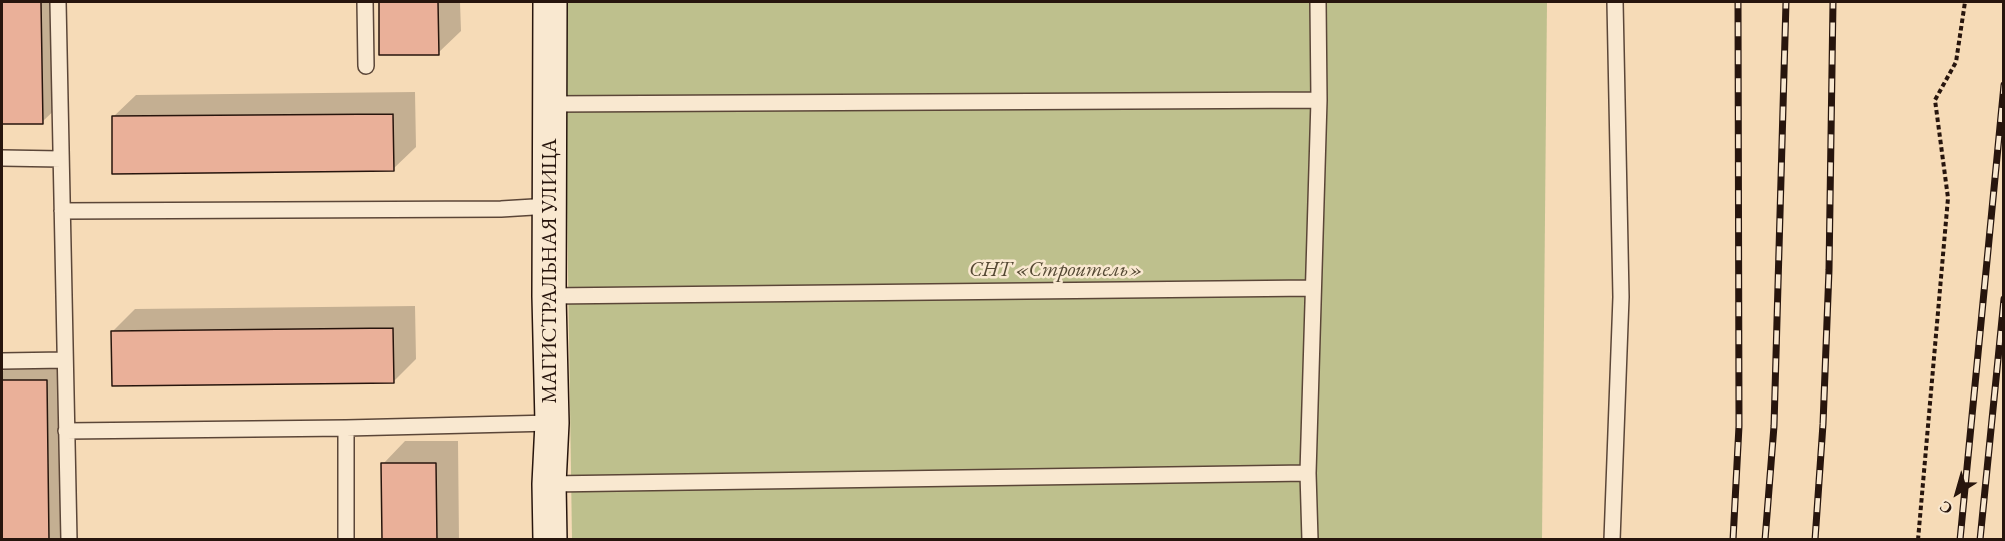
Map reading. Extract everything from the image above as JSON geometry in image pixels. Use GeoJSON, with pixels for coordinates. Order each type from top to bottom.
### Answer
{"type":"FeatureCollection","features":[{"type":"Feature","properties":{"kind":"street","name":"МАГИСТРАЛЬНАЯ УЛИЦА"},"geometry":{"type":"LineString","coordinates":[[550,2],[549,296],[552,423],[549,484],[550,540]]}},
{"type":"Feature","properties":{"kind":"lane"},"geometry":{"type":"LineString","coordinates":[[58,2],[69,540]]}},
{"type":"Feature","properties":{"kind":"lane"},"geometry":{"type":"LineString","coordinates":[[365,2],[366,66]]}},
{"type":"Feature","properties":{"kind":"lane"},"geometry":{"type":"LineString","coordinates":[[1310,540],[1308,473],[1319,100],[1318,2]]}},
{"type":"Feature","properties":{"kind":"lane"},"geometry":{"type":"LineString","coordinates":[[1612,540],[1621,297],[1615,2]]}},
{"type":"Feature","properties":{"kind":"lane"},"geometry":{"type":"LineString","coordinates":[[549,104],[1319,100]]}},
{"type":"Feature","properties":{"kind":"lane"},"geometry":{"type":"LineString","coordinates":[[2,158],[61,159]]}},
{"type":"Feature","properties":{"kind":"lane"},"geometry":{"type":"LineString","coordinates":[[62,211],[501,209],[550,206]]}},
{"type":"Feature","properties":{"kind":"lane"},"geometry":{"type":"LineString","coordinates":[[549,296],[1312,288]]}},
{"type":"Feature","properties":{"kind":"lane"},"geometry":{"type":"LineString","coordinates":[[2,361],[65,360]]}},
{"type":"Feature","properties":{"kind":"lane"},"geometry":{"type":"LineString","coordinates":[[66,431],[552,423]]}},
{"type":"Feature","properties":{"kind":"lane"},"geometry":{"type":"LineString","coordinates":[[346,428],[346,540]]}},
{"type":"Feature","properties":{"kind":"lane"},"geometry":{"type":"LineString","coordinates":[[549,484],[1308,473]]}},
{"type":"Feature","properties":{"kind":"path"},"geometry":{"type":"LineString","coordinates":[[1918,540],[1948,198],[1935,100],[1956,62],[1965,2]]}},
{"type":"Feature","properties":{"kind":"green space","name":"СНТ «Строитель»"},"geometry":{"type":"Polygon","coordinates":[[[564,2],[1547,2],[1542,539],[572,539],[564,2]]]}},
{"type":"Feature","properties":{"kind":"building"},"geometry":{"type":"Polygon","coordinates":[[[2,2],[41,2],[43,124],[2,124],[2,2]]]}},
{"type":"Feature","properties":{"kind":"building"},"geometry":{"type":"Polygon","coordinates":[[[379,2],[438,2],[439,55],[379,55],[379,2]]]}},
{"type":"Feature","properties":{"kind":"building"},"geometry":{"type":"Polygon","coordinates":[[[393,114],[394,171],[112,174],[112,116],[393,114]]]}},
{"type":"Feature","properties":{"kind":"building"},"geometry":{"type":"Polygon","coordinates":[[[393,328],[394,383],[112,386],[111,331],[393,328]]]}},
{"type":"Feature","properties":{"kind":"building"},"geometry":{"type":"Polygon","coordinates":[[[2,380],[47,380],[49,540],[2,540],[2,380]]]}},
{"type":"Feature","properties":{"kind":"building"},"geometry":{"type":"Polygon","coordinates":[[[381,463],[436,463],[437,540],[382,540],[381,463]]]}},
{"type":"Feature","properties":{"kind":"railway"},"geometry":{"type":"LineString","coordinates":[[1733,540],[1739,426],[1738,2]]}},
{"type":"Feature","properties":{"kind":"railway"},"geometry":{"type":"LineString","coordinates":[[1765,540],[1774,426],[1786,2]]}},
{"type":"Feature","properties":{"kind":"railway"},"geometry":{"type":"LineString","coordinates":[[1815,540],[1823,424],[1829,270],[1833,2]]}},
{"type":"Feature","properties":{"kind":"railway"},"geometry":{"type":"LineString","coordinates":[[1960,540],[2004,85]]}},
{"type":"Feature","properties":{"kind":"railway"},"geometry":{"type":"LineString","coordinates":[[1980,540],[2004,299]]}}]}
